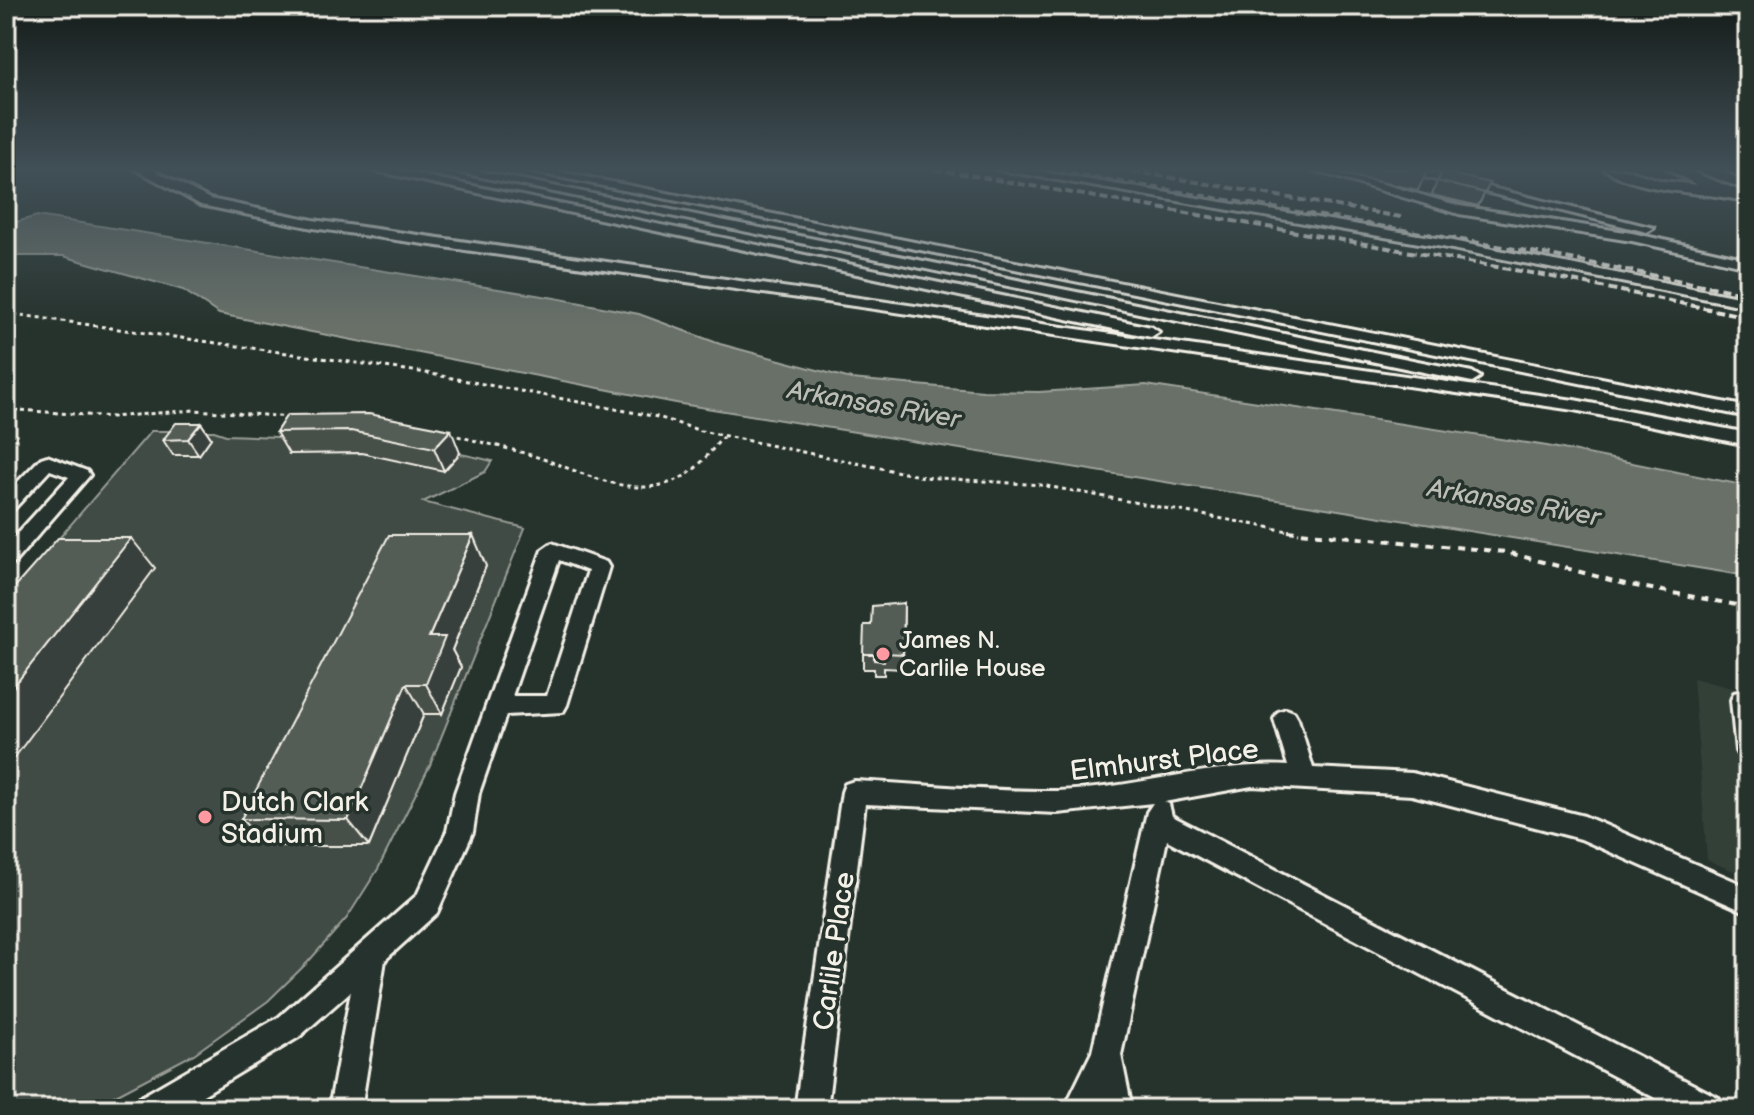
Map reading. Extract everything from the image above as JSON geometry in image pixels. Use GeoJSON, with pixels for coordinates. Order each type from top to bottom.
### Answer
{"type":"FeatureCollection","features":[{"type":"Feature","properties":{"kind":"street"},"geometry":{"type":"LineString","coordinates":[[299,221],[1574,405],[1748,439]]}},
{"type":"Feature","properties":{"kind":"street"},"geometry":{"type":"LineString","coordinates":[[622,221],[1218,345],[1246,357]]}},
{"type":"Feature","properties":{"kind":"street"},"geometry":{"type":"LineString","coordinates":[[705,221],[1552,393],[1564,396],[1574,405]]}},
{"type":"Feature","properties":{"kind":"street"},"geometry":{"type":"LineString","coordinates":[[787,221],[1748,412]]}},
{"type":"Feature","properties":{"kind":"street"},"geometry":{"type":"LineString","coordinates":[[1311,221],[1442,243],[1748,303]]}},
{"type":"Feature","properties":{"kind":"street"},"geometry":{"type":"LineString","coordinates":[[1530,221],[1632,237],[1748,263]]}},
{"type":"Feature","properties":{"kind":"street"},"geometry":{"type":"LineString","coordinates":[[1612,221],[1748,254]]}},
{"type":"Feature","properties":{"kind":"street"},"geometry":{"type":"LineString","coordinates":[[6,505],[47,462],[81,475],[6,559]]}},
{"type":"Feature","properties":{"kind":"street"},"geometry":{"type":"LineString","coordinates":[[150,1109],[289,1027],[427,904],[460,832],[467,793],[552,550],[599,567],[555,705],[498,706]]}},
{"type":"Feature","properties":{"kind":"street"},"geometry":{"type":"LineString","coordinates":[[1748,702],[1742,700],[1748,751]]}},
{"type":"Feature","properties":{"kind":"street"},"geometry":{"type":"LineString","coordinates":[[1286,719],[1304,778]]}},
{"type":"Feature","properties":{"kind":"street","name":"Elmhurst Place"},"geometry":{"type":"LineString","coordinates":[[854,792],[1057,802],[1165,791],[1252,775],[1412,784],[1584,828],[1748,900]]}},
{"type":"Feature","properties":{"kind":"street"},"geometry":{"type":"LineString","coordinates":[[1080,1109],[1106,1055],[1165,791]]}},
{"type":"Feature","properties":{"kind":"street","name":"Carlile Place"},"geometry":{"type":"LineString","coordinates":[[811,1109],[854,792]]}},
{"type":"Feature","properties":{"kind":"street"},"geometry":{"type":"LineString","coordinates":[[1158,822],[1708,1109]]}},
{"type":"Feature","properties":{"kind":"street"},"geometry":{"type":"LineString","coordinates":[[345,1109],[372,952]]}},
{"type":"Feature","properties":{"kind":"street"},"geometry":{"type":"LineString","coordinates":[[1106,1055],[1116,1109]]}},
{"type":"Feature","properties":{"kind":"path"},"geometry":{"type":"LineString","coordinates":[[6,313],[420,372],[658,417],[724,436],[924,477],[1041,485],[1311,535],[1506,552],[1625,584],[1748,607]]}},
{"type":"Feature","properties":{"kind":"path"},"geometry":{"type":"LineString","coordinates":[[6,409],[112,417],[194,410],[303,418]]}},
{"type":"Feature","properties":{"kind":"path"},"geometry":{"type":"LineString","coordinates":[[443,433],[546,460],[591,480],[626,488],[655,485],[685,476],[724,436]]}},
{"type":"Feature","properties":{"kind":"shaded area","name":"Dutch Clark Stadium"},"geometry":{"type":"Polygon","coordinates":[[[151,431],[214,431],[226,435],[360,441],[427,448],[492,461],[485,472],[423,502],[525,528],[430,765],[378,869],[347,918],[308,962],[268,1001],[194,1054],[114,1096],[79,1109],[6,1109],[6,600],[151,431]]]}},
{"type":"Feature","properties":{"kind":"shaded area"},"geometry":{"type":"Polygon","coordinates":[[[1693,678],[1748,692],[1748,877],[1707,860],[1693,678]]]}},
{"type":"Feature","properties":{"kind":"water","name":"Arkansas River"},"geometry":{"type":"Polygon","coordinates":[[[20,221],[69,221],[555,298],[639,314],[720,344],[851,379],[983,391],[1039,392],[1146,385],[1547,446],[1748,486],[1748,576],[681,404],[219,314],[183,290],[63,256],[6,256],[6,225],[20,221]]]}},
{"type":"Feature","properties":{"kind":"building"},"geometry":{"type":"Polygon","coordinates":[[[369,414],[451,430],[434,448],[351,431],[276,432],[287,415],[369,414]]]}},
{"type":"Feature","properties":{"kind":"building"},"geometry":{"type":"Polygon","coordinates":[[[176,423],[201,423],[188,439],[163,440],[176,423]]]}},
{"type":"Feature","properties":{"kind":"building"},"geometry":{"type":"Polygon","coordinates":[[[389,535],[473,535],[429,637],[445,637],[426,684],[406,684],[348,820],[241,819],[389,535]]]}},
{"type":"Feature","properties":{"kind":"building"},"geometry":{"type":"Polygon","coordinates":[[[58,538],[131,538],[6,696],[6,597],[58,538]]]}},
{"type":"Feature","properties":{"kind":"building","name":"James N. Carlile House"},"geometry":{"type":"Polygon","coordinates":[[[904,603],[903,654],[885,653],[884,661],[874,660],[874,654],[863,654],[864,625],[871,625],[872,606],[904,603]]]}},
{"type":"Feature","properties":{"kind":"railway"},"geometry":{"type":"LineString","coordinates":[[1233,221],[1543,275],[1748,317]]}},
{"type":"Feature","properties":{"kind":"railway"},"geometry":{"type":"LineString","coordinates":[[1351,221],[1550,255],[1748,294]]}},
{"type":"Feature","properties":{"kind":"place","name":"James N. Carlile House"},"geometry":{"type":"Point","coordinates":[883,654]}},
{"type":"Feature","properties":{"kind":"place","name":"Dutch Clark Stadium"},"geometry":{"type":"Point","coordinates":[205,817]}}]}
